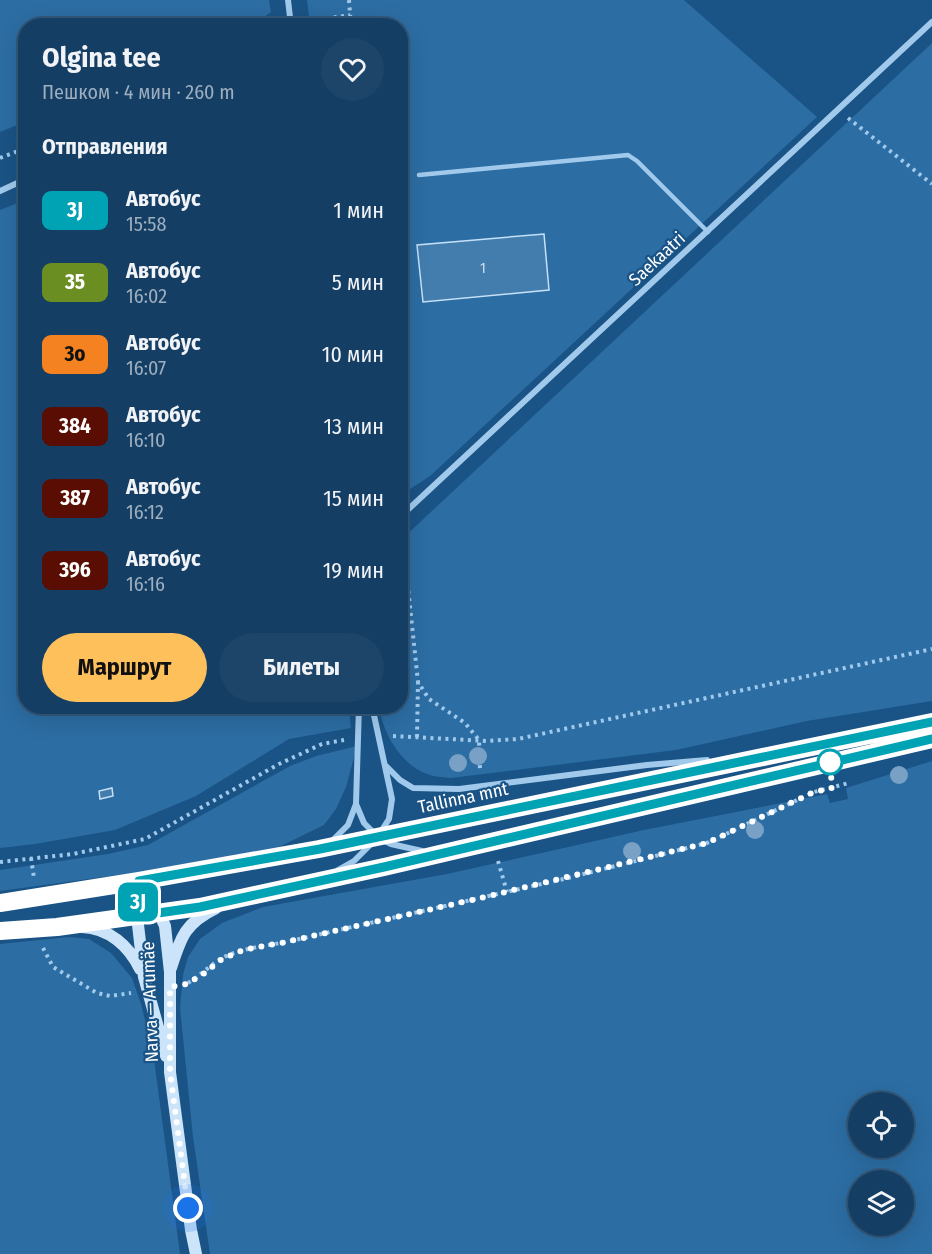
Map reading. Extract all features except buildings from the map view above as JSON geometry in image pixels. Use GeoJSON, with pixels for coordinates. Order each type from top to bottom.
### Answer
{"type":"FeatureCollection","features":[{"type":"Feature","properties":{"kind":"highway","name":"Tallinna mnt"},"geometry":{"type":"LineString","coordinates":[[0,903],[320,849],[932,722]]}},
{"type":"Feature","properties":{"kind":"highway"},"geometry":{"type":"LineString","coordinates":[[0,931],[137,916],[231,900],[449,852],[932,739]]}},
{"type":"Feature","properties":{"kind":"street"},"geometry":{"type":"LineString","coordinates":[[288,0],[290,18]]}},
{"type":"Feature","properties":{"kind":"street","name":"Saekaatri"},"geometry":{"type":"LineString","coordinates":[[408,510],[932,22]]}},
{"type":"Feature","properties":{"kind":"street"},"geometry":{"type":"LineString","coordinates":[[0,191],[18,183]]}},
{"type":"Feature","properties":{"kind":"street"},"geometry":{"type":"LineString","coordinates":[[320,849],[336,839],[348,825],[356,804],[359,714]]}},
{"type":"Feature","properties":{"kind":"street"},"geometry":{"type":"LineString","coordinates":[[302,885],[354,861],[377,837],[389,819],[392,799],[374,714]]}},
{"type":"Feature","properties":{"kind":"street"},"geometry":{"type":"LineString","coordinates":[[385,765],[400,780],[413,788],[459,789],[647,765],[775,754]]}},
{"type":"Feature","properties":{"kind":"street"},"geometry":{"type":"LineString","coordinates":[[356,804],[364,823],[377,837],[391,844],[428,853],[449,852]]}},
{"type":"Feature","properties":{"kind":"street","name":"Narva — Arumäe"},"geometry":{"type":"LineString","coordinates":[[139,881],[165,926],[170,972],[170,1072]]}},
{"type":"Feature","properties":{"kind":"street","name":"Narva — Arumäe"},"geometry":{"type":"LineString","coordinates":[[139,881],[137,916],[144,977],[170,1072],[196,1254]]}},
{"type":"Feature","properties":{"kind":"street"},"geometry":{"type":"LineString","coordinates":[[170,972],[184,932],[197,919],[231,900]]}},
{"type":"Feature","properties":{"kind":"street"},"geometry":{"type":"LineString","coordinates":[[49,927],[88,928],[109,934],[132,953],[144,977]]}},
{"type":"Feature","properties":{"kind":"lane"},"geometry":{"type":"LineString","coordinates":[[419,176],[628,155],[637,161],[708,232]]}},
{"type":"Feature","properties":{"kind":"path"},"geometry":{"type":"LineString","coordinates":[[349,0],[350,18]]}},
{"type":"Feature","properties":{"kind":"path"},"geometry":{"type":"LineString","coordinates":[[332,18],[350,15]]}},
{"type":"Feature","properties":{"kind":"path"},"geometry":{"type":"LineString","coordinates":[[837,111],[932,184]]}},
{"type":"Feature","properties":{"kind":"path"},"geometry":{"type":"LineString","coordinates":[[0,158],[18,151]]}},
{"type":"Feature","properties":{"kind":"path"},"geometry":{"type":"LineString","coordinates":[[408,587],[418,682],[417,736]]}},
{"type":"Feature","properties":{"kind":"path"},"geometry":{"type":"LineString","coordinates":[[378,736],[478,740],[518,739],[932,650]]}},
{"type":"Feature","properties":{"kind":"path"},"geometry":{"type":"LineString","coordinates":[[418,682],[429,699],[465,723],[478,740]]}},
{"type":"Feature","properties":{"kind":"path"},"geometry":{"type":"LineString","coordinates":[[0,862],[73,854],[145,839],[290,759],[322,744],[358,738]]}},
{"type":"Feature","properties":{"kind":"path"},"geometry":{"type":"LineString","coordinates":[[170,987],[186,984],[222,959],[243,950],[495,895],[707,843],[814,792],[849,783]]}},
{"type":"Feature","properties":{"kind":"path"},"geometry":{"type":"LineString","coordinates":[[31,858],[36,898]]}},
{"type":"Feature","properties":{"kind":"path"},"geometry":{"type":"LineString","coordinates":[[49,927],[44,952],[53,967],[97,993],[110,996],[148,990]]}},
{"type":"Feature","properties":{"kind":"shaded area"},"geometry":{"type":"Polygon","coordinates":[[[0,0],[269,0],[271,12],[263,18],[18,18],[18,125],[0,132],[0,0]]]}},
{"type":"Feature","properties":{"kind":"shaded area"},"geometry":{"type":"Polygon","coordinates":[[[307,0],[684,0],[817,117],[430,476],[408,490],[408,18],[309,18],[307,0]]]}},
{"type":"Feature","properties":{"kind":"shaded area"},"geometry":{"type":"Polygon","coordinates":[[[932,43],[932,701],[807,721],[676,750],[451,778],[433,776],[417,769],[401,755],[389,737],[380,714],[408,714],[408,533],[932,43]]]}},
{"type":"Feature","properties":{"kind":"shaded area"},"geometry":{"type":"Polygon","coordinates":[[[18,203],[18,714],[350,714],[351,728],[289,739],[196,796],[115,830],[0,848],[0,210],[18,203]]]}},
{"type":"Feature","properties":{"kind":"shaded area"},"geometry":{"type":"Polygon","coordinates":[[[357,746],[346,787],[336,809],[324,825],[277,848],[133,873],[0,891],[0,870],[108,854],[148,845],[290,766],[316,756],[357,746]]]}},
{"type":"Feature","properties":{"kind":"shaded area"},"geometry":{"type":"Polygon","coordinates":[[[932,761],[932,1254],[210,1254],[193,1137],[180,1008],[183,975],[188,957],[200,939],[222,923],[263,907],[447,874],[644,830],[827,794],[830,803],[848,799],[846,788],[932,761]]]}},
{"type":"Feature","properties":{"kind":"shaded area"},"geometry":{"type":"Polygon","coordinates":[[[69,937],[89,939],[111,953],[132,978],[153,1052],[180,1254],[0,1254],[0,944],[69,937]]]}},
{"type":"Feature","properties":{"kind":"bus line","name":"3J"},"geometry":{"type":"LineString","coordinates":[[932,722],[320,849],[139,881],[137,916],[200,907],[384,867],[932,739]]}},
{"type":"Feature","properties":{"kind":"route"},"geometry":{"type":"LineString","coordinates":[[188,1208],[170,1072],[170,987],[186,984],[222,959],[243,950],[568,878],[707,843],[814,792],[832,788],[830,762]]}}]}
